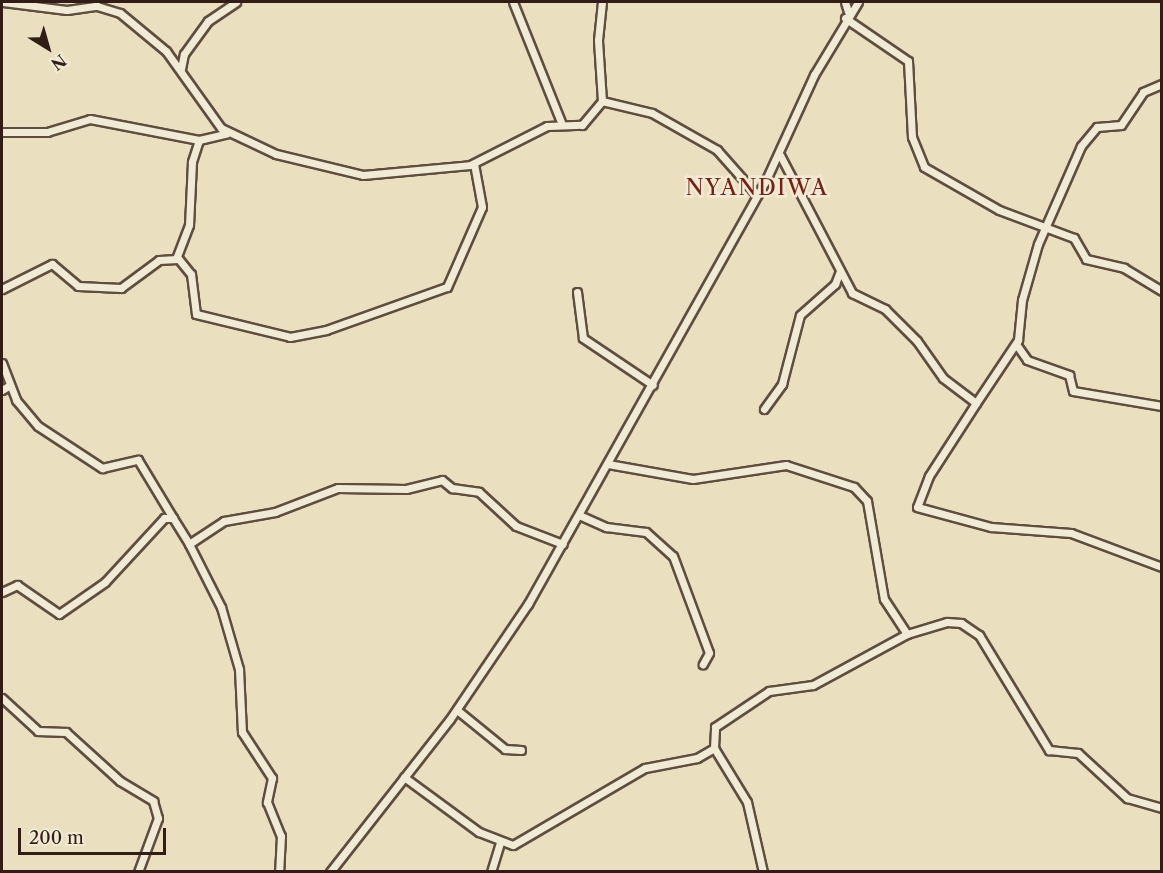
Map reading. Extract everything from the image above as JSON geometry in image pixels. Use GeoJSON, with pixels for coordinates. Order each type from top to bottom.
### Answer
{"type":"FeatureCollection","features":[{"type":"Feature","properties":{"kind":"street"},"geometry":{"type":"LineString","coordinates":[[3,2],[114,10],[154,38],[181,71],[203,108],[230,135]]}},
{"type":"Feature","properties":{"kind":"street"},"geometry":{"type":"LineString","coordinates":[[181,71],[184,54],[208,21],[236,2]]}},
{"type":"Feature","properties":{"kind":"street"},"geometry":{"type":"LineString","coordinates":[[513,2],[561,122]]}},
{"type":"Feature","properties":{"kind":"street"},"geometry":{"type":"LineString","coordinates":[[2,132],[36,133],[98,119],[199,140],[217,132],[230,135],[263,151],[354,174],[474,164],[561,122],[582,125],[602,101],[602,2]]}},
{"type":"Feature","properties":{"kind":"street"},"geometry":{"type":"LineString","coordinates":[[845,2],[847,15],[908,61],[912,138],[924,167],[1044,230],[1074,238],[1086,259],[1124,267],[1161,291]]}},
{"type":"Feature","properties":{"kind":"street"},"geometry":{"type":"LineString","coordinates":[[330,872],[457,710],[563,544],[780,155],[847,15],[858,2]]}},
{"type":"Feature","properties":{"kind":"street"},"geometry":{"type":"LineString","coordinates":[[1161,84],[1143,92],[1120,125],[1099,126],[1088,137],[1044,230],[1022,300],[1017,344],[929,476],[917,507],[991,527],[1071,532],[1161,567]]}},
{"type":"Feature","properties":{"kind":"street"},"geometry":{"type":"LineString","coordinates":[[602,101],[645,110],[717,150],[757,195]]}},
{"type":"Feature","properties":{"kind":"street"},"geometry":{"type":"LineString","coordinates":[[177,259],[190,218],[192,162],[199,140]]}},
{"type":"Feature","properties":{"kind":"street"},"geometry":{"type":"LineString","coordinates":[[780,155],[852,293],[885,309],[917,341],[943,378],[976,403]]}},
{"type":"Feature","properties":{"kind":"street"},"geometry":{"type":"LineString","coordinates":[[177,259],[191,274],[199,317],[290,338],[326,330],[450,284],[482,207],[474,164]]}},
{"type":"Feature","properties":{"kind":"street"},"geometry":{"type":"LineString","coordinates":[[2,289],[52,264],[76,285],[121,288],[159,260],[177,259]]}},
{"type":"Feature","properties":{"kind":"street"},"geometry":{"type":"LineString","coordinates":[[764,409],[782,384],[798,318],[835,284],[840,268]]}},
{"type":"Feature","properties":{"kind":"street"},"geometry":{"type":"LineString","coordinates":[[577,292],[582,336],[653,386]]}},
{"type":"Feature","properties":{"kind":"street"},"geometry":{"type":"LineString","coordinates":[[1017,344],[1027,360],[1069,375],[1073,391],[1161,406]]}},
{"type":"Feature","properties":{"kind":"street"},"geometry":{"type":"LineString","coordinates":[[2,363],[10,385],[38,426],[102,468],[138,460],[189,544],[221,607],[239,669],[242,732],[272,779],[267,802],[281,836],[279,872]]}},
{"type":"Feature","properties":{"kind":"street"},"geometry":{"type":"LineString","coordinates":[[2,390],[10,385]]}},
{"type":"Feature","properties":{"kind":"street"},"geometry":{"type":"LineString","coordinates":[[608,464],[693,479],[770,465],[798,466],[854,488],[867,501],[884,599],[907,634]]}},
{"type":"Feature","properties":{"kind":"street"},"geometry":{"type":"LineString","coordinates":[[189,544],[224,521],[275,512],[332,489],[406,489],[440,480],[452,488],[479,492],[516,526],[563,544]]}},
{"type":"Feature","properties":{"kind":"street"},"geometry":{"type":"LineString","coordinates":[[579,515],[606,527],[646,532],[673,556],[709,653],[703,664]]}},
{"type":"Feature","properties":{"kind":"street"},"geometry":{"type":"LineString","coordinates":[[2,592],[17,585],[59,614],[105,582],[153,526],[173,518]]}},
{"type":"Feature","properties":{"kind":"street"},"geometry":{"type":"LineString","coordinates":[[763,872],[747,802],[714,748],[715,727],[762,695],[813,685],[907,634],[947,622],[970,626],[1049,750],[1079,754],[1127,798],[1161,808]]}},
{"type":"Feature","properties":{"kind":"street"},"geometry":{"type":"LineString","coordinates":[[2,698],[38,731],[66,732],[120,781],[153,801],[158,818],[138,872]]}},
{"type":"Feature","properties":{"kind":"street"},"geometry":{"type":"LineString","coordinates":[[457,710],[505,749],[521,750]]}},
{"type":"Feature","properties":{"kind":"street"},"geometry":{"type":"LineString","coordinates":[[404,777],[500,842],[523,842],[645,768],[697,758],[714,748]]}},
{"type":"Feature","properties":{"kind":"street"},"geometry":{"type":"LineString","coordinates":[[491,872],[500,842]]}},
{"type":"Feature","properties":{"kind":"district","name":"NYANDIWA"},"geometry":{"type":"Point","coordinates":[757,188]}}]}
